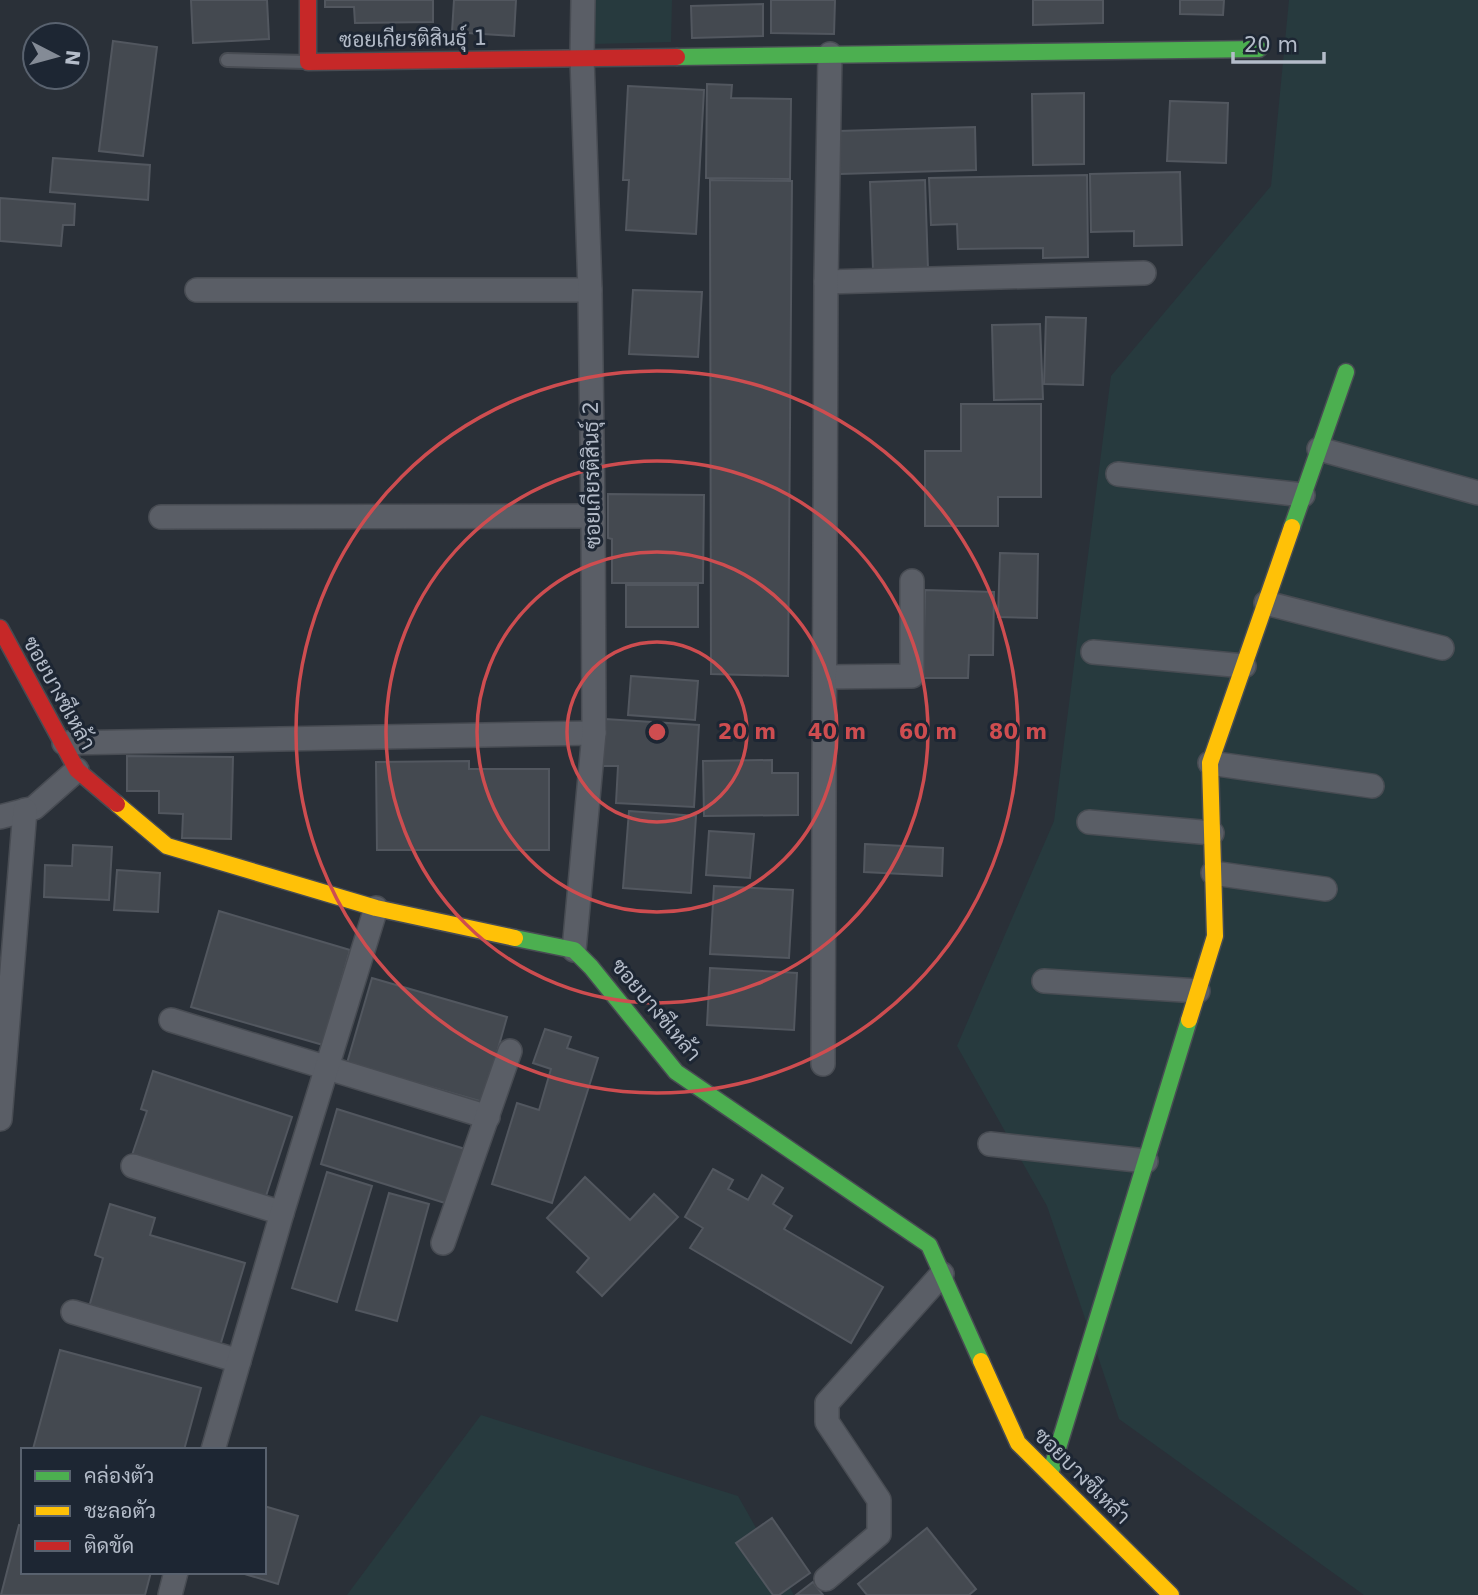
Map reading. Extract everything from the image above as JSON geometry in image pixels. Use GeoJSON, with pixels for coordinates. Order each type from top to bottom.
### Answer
{"type":"FeatureCollection","features":[{"type":"Feature","properties":{"kind":"street","name":"ซอยเกียรติสินธุ์ 1"},"geometry":{"type":"LineString","coordinates":[[308,0],[307,62],[1259,49]]}},
{"type":"Feature","properties":{"kind":"street","name":"ซอยเกียรติสินธุ์ 2"},"geometry":{"type":"LineString","coordinates":[[574,950],[594,733],[590,290],[582,58],[583,0]]}},
{"type":"Feature","properties":{"kind":"street"},"geometry":{"type":"LineString","coordinates":[[823,1064],[826,282],[830,54]]}},
{"type":"Feature","properties":{"kind":"street"},"geometry":{"type":"LineString","coordinates":[[826,282],[1144,273]]}},
{"type":"Feature","properties":{"kind":"street"},"geometry":{"type":"LineString","coordinates":[[197,290],[590,290]]}},
{"type":"Feature","properties":{"kind":"street"},"geometry":{"type":"LineString","coordinates":[[1049,1474],[1215,936],[1210,764],[1346,372]]}},
{"type":"Feature","properties":{"kind":"street"},"geometry":{"type":"LineString","coordinates":[[1319,449],[1478,493]]}},
{"type":"Feature","properties":{"kind":"street"},"geometry":{"type":"LineString","coordinates":[[1118,474],[1303,495]]}},
{"type":"Feature","properties":{"kind":"street"},"geometry":{"type":"LineString","coordinates":[[161,517],[593,516]]}},
{"type":"Feature","properties":{"kind":"street"},"geometry":{"type":"LineString","coordinates":[[826,677],[912,676],[912,581]]}},
{"type":"Feature","properties":{"kind":"street"},"geometry":{"type":"LineString","coordinates":[[1266,603],[1442,648]]}},
{"type":"Feature","properties":{"kind":"street","name":"ซอยบางซีเหล้า"},"geometry":{"type":"LineString","coordinates":[[0,628],[77,770],[167,846],[376,908],[574,950],[591,967],[676,1072],[929,1245],[1018,1443],[1171,1595]]}},
{"type":"Feature","properties":{"kind":"street"},"geometry":{"type":"LineString","coordinates":[[1093,652],[1244,666]]}},
{"type":"Feature","properties":{"kind":"street"},"geometry":{"type":"LineString","coordinates":[[64,743],[594,733]]}},
{"type":"Feature","properties":{"kind":"street"},"geometry":{"type":"LineString","coordinates":[[1210,764],[1372,786]]}},
{"type":"Feature","properties":{"kind":"street"},"geometry":{"type":"LineString","coordinates":[[0,817],[34,808],[77,770]]}},
{"type":"Feature","properties":{"kind":"street"},"geometry":{"type":"LineString","coordinates":[[0,1119],[25,810]]}},
{"type":"Feature","properties":{"kind":"street"},"geometry":{"type":"LineString","coordinates":[[1090,822],[1212,833]]}},
{"type":"Feature","properties":{"kind":"street"},"geometry":{"type":"LineString","coordinates":[[1213,873],[1325,889]]}},
{"type":"Feature","properties":{"kind":"street"},"geometry":{"type":"LineString","coordinates":[[214,1448],[282,1213],[376,908]]}},
{"type":"Feature","properties":{"kind":"street"},"geometry":{"type":"LineString","coordinates":[[1044,981],[1198,991]]}},
{"type":"Feature","properties":{"kind":"street"},"geometry":{"type":"LineString","coordinates":[[171,1020],[488,1117]]}},
{"type":"Feature","properties":{"kind":"street"},"geometry":{"type":"LineString","coordinates":[[443,1243],[510,1051]]}},
{"type":"Feature","properties":{"kind":"street"},"geometry":{"type":"LineString","coordinates":[[990,1144],[1146,1161]]}},
{"type":"Feature","properties":{"kind":"street"},"geometry":{"type":"LineString","coordinates":[[133,1166],[282,1213]]}},
{"type":"Feature","properties":{"kind":"street"},"geometry":{"type":"LineString","coordinates":[[826,1579],[879,1534],[879,1500],[827,1422],[827,1403],[942,1274]]}},
{"type":"Feature","properties":{"kind":"street"},"geometry":{"type":"LineString","coordinates":[[73,1312],[239,1361]]}},
{"type":"Feature","properties":{"kind":"street"},"geometry":{"type":"LineString","coordinates":[[170,1595],[175,1574]]}},
{"type":"Feature","properties":{"kind":"lane"},"geometry":{"type":"LineString","coordinates":[[227,60],[307,62]]}},
{"type":"Feature","properties":{"kind":"green space"},"geometry":{"type":"Polygon","coordinates":[[[595,0],[672,0],[671,42],[594,44],[595,0]]]}},
{"type":"Feature","properties":{"kind":"green space"},"geometry":{"type":"Polygon","coordinates":[[[1289,0],[1478,0],[1478,1595],[1364,1595],[1119,1419],[1047,1206],[957,1046],[1054,821],[1111,376],[1271,186],[1289,0]]]}},
{"type":"Feature","properties":{"kind":"green space"},"geometry":{"type":"Polygon","coordinates":[[[481,1415],[738,1496],[794,1595],[347,1595],[481,1415]]]}},
{"type":"Feature","properties":{"kind":"building"},"geometry":{"type":"Polygon","coordinates":[[[191,0],[267,0],[269,39],[193,43],[191,0]]]}},
{"type":"Feature","properties":{"kind":"building"},"geometry":{"type":"Polygon","coordinates":[[[325,0],[433,0],[433,22],[355,23],[354,7],[325,7],[325,0]]]}},
{"type":"Feature","properties":{"kind":"building"},"geometry":{"type":"Polygon","coordinates":[[[454,0],[516,0],[514,36],[452,32],[454,0]]]}},
{"type":"Feature","properties":{"kind":"building"},"geometry":{"type":"Polygon","coordinates":[[[771,0],[835,0],[834,34],[771,33],[771,0]]]}},
{"type":"Feature","properties":{"kind":"building"},"geometry":{"type":"Polygon","coordinates":[[[1033,0],[1103,0],[1103,23],[1033,25],[1033,0]]]}},
{"type":"Feature","properties":{"kind":"building"},"geometry":{"type":"Polygon","coordinates":[[[1180,0],[1224,0],[1223,15],[1180,14],[1180,0]]]}},
{"type":"Feature","properties":{"kind":"building"},"geometry":{"type":"Polygon","coordinates":[[[763,4],[763,36],[692,38],[691,6],[763,4]]]}},
{"type":"Feature","properties":{"kind":"building"},"geometry":{"type":"Polygon","coordinates":[[[113,41],[157,47],[143,156],[99,151],[113,41]]]}},
{"type":"Feature","properties":{"kind":"building"},"geometry":{"type":"Polygon","coordinates":[[[707,84],[732,85],[731,98],[791,99],[790,179],[706,178],[707,84]]]}},
{"type":"Feature","properties":{"kind":"building"},"geometry":{"type":"Polygon","coordinates":[[[628,86],[704,90],[696,234],[626,230],[629,180],[623,180],[628,86]]]}},
{"type":"Feature","properties":{"kind":"building"},"geometry":{"type":"Polygon","coordinates":[[[1084,93],[1084,164],[1033,165],[1032,94],[1084,93]]]}},
{"type":"Feature","properties":{"kind":"building"},"geometry":{"type":"Polygon","coordinates":[[[1170,101],[1228,103],[1226,163],[1167,161],[1170,101]]]}},
{"type":"Feature","properties":{"kind":"building"},"geometry":{"type":"Polygon","coordinates":[[[975,127],[976,170],[840,174],[839,131],[975,127]]]}},
{"type":"Feature","properties":{"kind":"building"},"geometry":{"type":"Polygon","coordinates":[[[53,158],[150,165],[148,200],[50,192],[53,158]]]}},
{"type":"Feature","properties":{"kind":"building"},"geometry":{"type":"Polygon","coordinates":[[[1180,172],[1182,245],[1134,246],[1134,231],[1091,232],[1090,174],[1180,172]]]}},
{"type":"Feature","properties":{"kind":"building"},"geometry":{"type":"Polygon","coordinates":[[[1087,175],[1088,257],[1043,258],[1043,248],[958,249],[957,224],[931,225],[929,178],[1087,175]]]}},
{"type":"Feature","properties":{"kind":"building"},"geometry":{"type":"Polygon","coordinates":[[[710,180],[792,181],[788,676],[711,674],[710,180]]]}},
{"type":"Feature","properties":{"kind":"building"},"geometry":{"type":"Polygon","coordinates":[[[925,180],[928,269],[873,270],[870,182],[925,180]]]}},
{"type":"Feature","properties":{"kind":"building"},"geometry":{"type":"Polygon","coordinates":[[[0,198],[75,204],[74,225],[63,225],[61,246],[0,241],[0,198]]]}},
{"type":"Feature","properties":{"kind":"building"},"geometry":{"type":"Polygon","coordinates":[[[633,290],[702,292],[698,357],[629,354],[633,290]]]}},
{"type":"Feature","properties":{"kind":"building"},"geometry":{"type":"Polygon","coordinates":[[[1046,317],[1086,318],[1083,385],[1044,384],[1046,317]]]}},
{"type":"Feature","properties":{"kind":"building"},"geometry":{"type":"Polygon","coordinates":[[[1040,324],[1043,399],[994,400],[992,325],[1040,324]]]}},
{"type":"Feature","properties":{"kind":"building"},"geometry":{"type":"Polygon","coordinates":[[[961,404],[1041,404],[1041,497],[998,497],[998,526],[925,526],[925,451],[961,451],[961,404]]]}},
{"type":"Feature","properties":{"kind":"building"},"geometry":{"type":"Polygon","coordinates":[[[608,494],[704,495],[703,583],[612,583],[608,494]]]}},
{"type":"Feature","properties":{"kind":"building"},"geometry":{"type":"Polygon","coordinates":[[[1000,553],[1038,554],[1037,618],[998,617],[1000,553]]]}},
{"type":"Feature","properties":{"kind":"building"},"geometry":{"type":"Polygon","coordinates":[[[626,585],[698,585],[698,627],[626,627],[626,585]]]}},
{"type":"Feature","properties":{"kind":"building"},"geometry":{"type":"Polygon","coordinates":[[[925,590],[994,592],[993,655],[969,655],[968,678],[923,678],[925,590]]]}},
{"type":"Feature","properties":{"kind":"building"},"geometry":{"type":"Polygon","coordinates":[[[631,676],[698,681],[695,720],[628,715],[631,676]]]}},
{"type":"Feature","properties":{"kind":"building"},"geometry":{"type":"Polygon","coordinates":[[[605,719],[699,725],[694,807],[616,803],[618,766],[602,766],[605,719]]]}},
{"type":"Feature","properties":{"kind":"building"},"geometry":{"type":"Polygon","coordinates":[[[127,756],[233,757],[231,839],[182,838],[183,814],[159,813],[159,791],[127,791],[127,756]]]}},
{"type":"Feature","properties":{"kind":"building"},"geometry":{"type":"Polygon","coordinates":[[[772,760],[772,773],[798,773],[798,815],[704,816],[703,761],[772,760]]]}},
{"type":"Feature","properties":{"kind":"building"},"geometry":{"type":"Polygon","coordinates":[[[469,761],[469,769],[549,769],[549,850],[377,850],[376,762],[469,761]]]}},
{"type":"Feature","properties":{"kind":"building"},"geometry":{"type":"Polygon","coordinates":[[[629,811],[696,816],[691,893],[623,888],[629,811]]]}},
{"type":"Feature","properties":{"kind":"building"},"geometry":{"type":"Polygon","coordinates":[[[709,831],[754,834],[750,878],[706,875],[709,831]]]}},
{"type":"Feature","properties":{"kind":"building"},"geometry":{"type":"Polygon","coordinates":[[[865,844],[943,848],[942,876],[864,872],[865,844]]]}},
{"type":"Feature","properties":{"kind":"building"},"geometry":{"type":"Polygon","coordinates":[[[73,845],[112,847],[109,900],[44,897],[45,865],[72,866],[73,845]]]}},
{"type":"Feature","properties":{"kind":"building"},"geometry":{"type":"Polygon","coordinates":[[[117,870],[160,873],[158,912],[114,910],[117,870]]]}},
{"type":"Feature","properties":{"kind":"building"},"geometry":{"type":"Polygon","coordinates":[[[714,886],[793,890],[789,958],[710,954],[714,886]]]}},
{"type":"Feature","properties":{"kind":"building"},"geometry":{"type":"Polygon","coordinates":[[[219,911],[350,950],[323,1045],[191,1007],[219,911]]]}},
{"type":"Feature","properties":{"kind":"building"},"geometry":{"type":"Polygon","coordinates":[[[710,968],[797,973],[794,1030],[707,1025],[710,968]]]}},
{"type":"Feature","properties":{"kind":"building"},"geometry":{"type":"Polygon","coordinates":[[[372,978],[507,1017],[483,1102],[347,1063],[372,978]]]}},
{"type":"Feature","properties":{"kind":"building"},"geometry":{"type":"Polygon","coordinates":[[[545,1029],[571,1037],[567,1048],[598,1058],[552,1203],[492,1184],[517,1103],[539,1110],[551,1069],[533,1063],[545,1029]]]}},
{"type":"Feature","properties":{"kind":"building"},"geometry":{"type":"Polygon","coordinates":[[[153,1071],[292,1117],[265,1199],[132,1155],[147,1111],[141,1109],[153,1071]]]}},
{"type":"Feature","properties":{"kind":"building"},"geometry":{"type":"Polygon","coordinates":[[[337,1109],[465,1149],[448,1204],[321,1164],[337,1109]]]}},
{"type":"Feature","properties":{"kind":"building"},"geometry":{"type":"Polygon","coordinates":[[[713,1169],[733,1180],[728,1189],[748,1200],[762,1175],[783,1188],[773,1204],[792,1216],[784,1229],[883,1287],[851,1343],[690,1248],[703,1228],[685,1217],[713,1169]]]}},
{"type":"Feature","properties":{"kind":"building"},"geometry":{"type":"Polygon","coordinates":[[[327,1172],[372,1186],[337,1302],[292,1288],[327,1172]]]}},
{"type":"Feature","properties":{"kind":"building"},"geometry":{"type":"Polygon","coordinates":[[[585,1177],[630,1220],[654,1194],[678,1217],[602,1296],[577,1272],[589,1258],[547,1218],[585,1177]]]}},
{"type":"Feature","properties":{"kind":"building"},"geometry":{"type":"Polygon","coordinates":[[[389,1193],[429,1204],[397,1321],[356,1310],[389,1193]]]}},
{"type":"Feature","properties":{"kind":"building"},"geometry":{"type":"Polygon","coordinates":[[[110,1204],[155,1218],[150,1235],[245,1263],[220,1346],[89,1307],[103,1258],[95,1255],[110,1204]]]}},
{"type":"Feature","properties":{"kind":"building"},"geometry":{"type":"Polygon","coordinates":[[[60,1350],[201,1388],[185,1448],[33,1448],[60,1350]]]}},
{"type":"Feature","properties":{"kind":"building"},"geometry":{"type":"Polygon","coordinates":[[[266,1507],[298,1516],[278,1584],[245,1574],[266,1574],[266,1507]]]}},
{"type":"Feature","properties":{"kind":"building"},"geometry":{"type":"Polygon","coordinates":[[[772,1518],[810,1573],[779,1595],[773,1595],[736,1543],[772,1518]]]}},
{"type":"Feature","properties":{"kind":"building"},"geometry":{"type":"Polygon","coordinates":[[[19,1525],[21,1574],[150,1574],[145,1595],[1,1595],[19,1525]]]}},
{"type":"Feature","properties":{"kind":"building"},"geometry":{"type":"Polygon","coordinates":[[[927,1528],[976,1589],[969,1595],[867,1595],[858,1584],[927,1528]]]}},
{"type":"Feature","properties":{"kind":"building"},"geometry":{"type":"Polygon","coordinates":[[[813,1582],[823,1595],[796,1595],[813,1582]]]}},
{"type":"Feature","properties":{"kind":"traffic: fast"},"geometry":{"type":"LineString","coordinates":[[677,57],[1259,49]]}},
{"type":"Feature","properties":{"kind":"traffic: fast"},"geometry":{"type":"LineString","coordinates":[[1292,527],[1346,372]]}},
{"type":"Feature","properties":{"kind":"traffic: fast"},"geometry":{"type":"LineString","coordinates":[[515,938],[574,950],[591,967],[676,1072],[929,1245],[981,1361]]}},
{"type":"Feature","properties":{"kind":"traffic: fast"},"geometry":{"type":"LineString","coordinates":[[1050,1474],[1189,1020]]}},
{"type":"Feature","properties":{"kind":"traffic: slow"},"geometry":{"type":"LineString","coordinates":[[1189,1020],[1215,936],[1210,763],[1292,527]]}},
{"type":"Feature","properties":{"kind":"traffic: slow"},"geometry":{"type":"LineString","coordinates":[[117,804],[167,846],[376,908],[515,938]]}},
{"type":"Feature","properties":{"kind":"traffic: slow"},"geometry":{"type":"LineString","coordinates":[[981,1361],[1018,1443],[1171,1595]]}},
{"type":"Feature","properties":{"kind":"traffic: jam"},"geometry":{"type":"LineString","coordinates":[[308,0],[308,62],[677,57]]}},
{"type":"Feature","properties":{"kind":"traffic: jam"},"geometry":{"type":"LineString","coordinates":[[0,628],[77,770],[117,804]]}}]}
